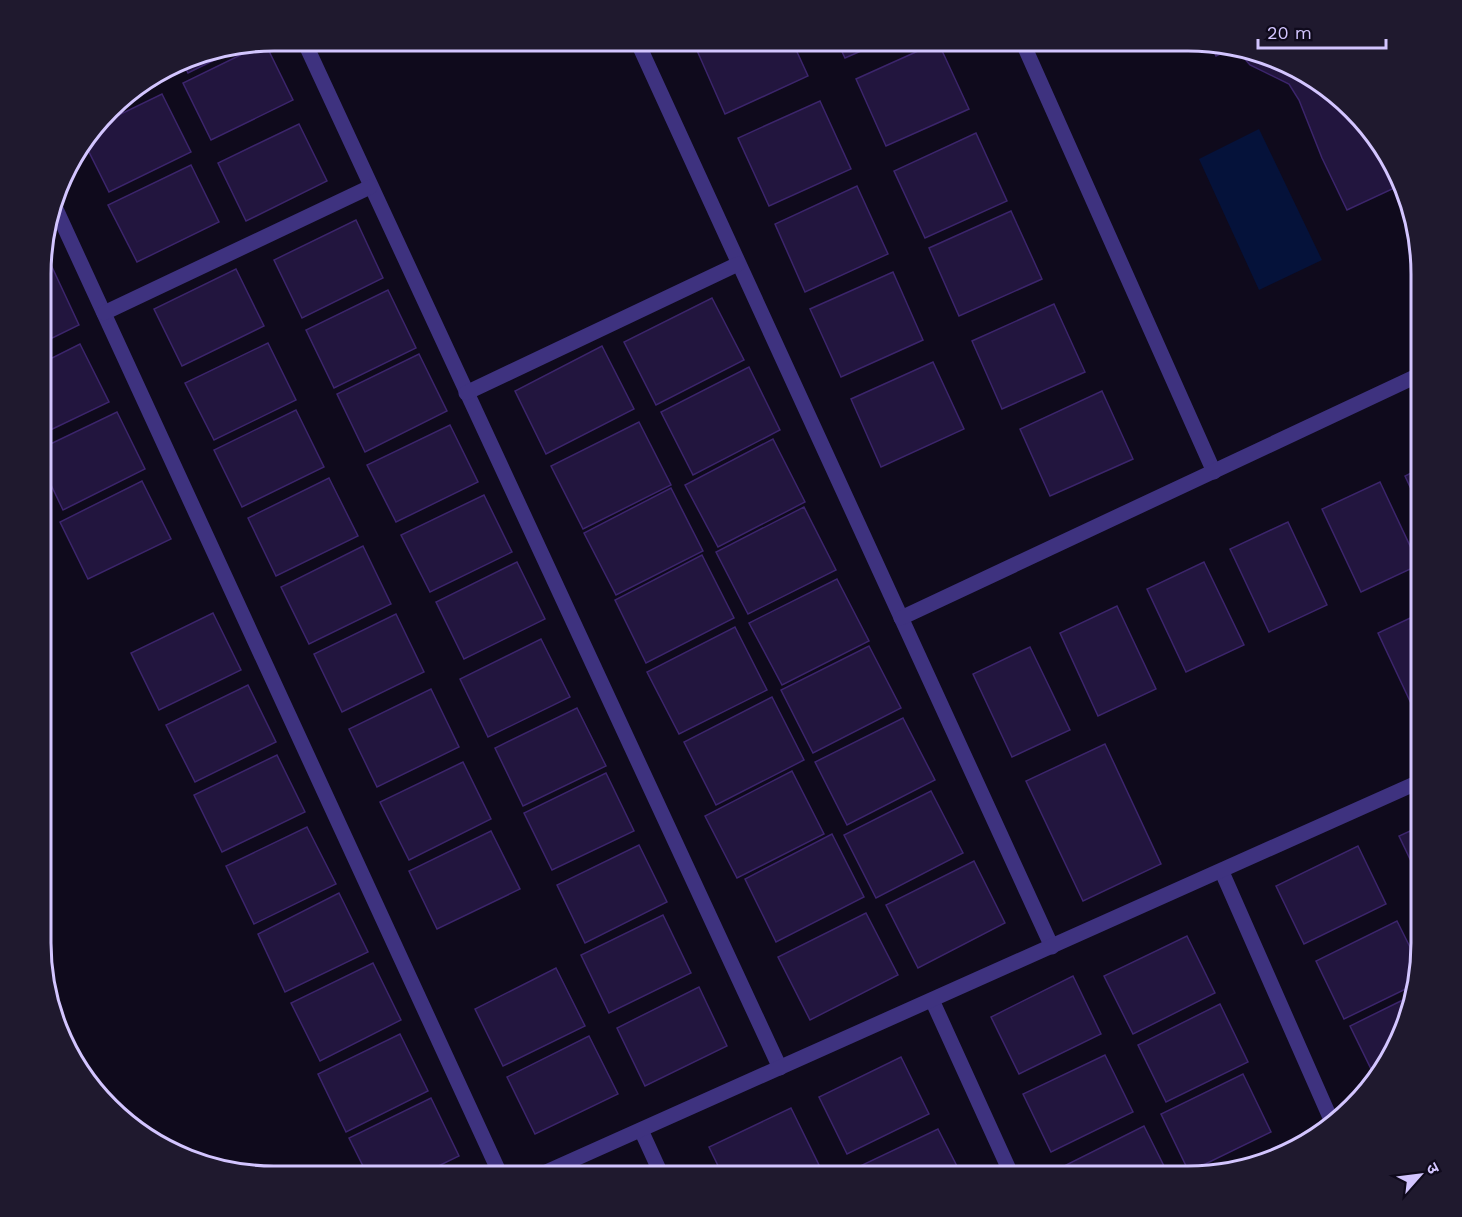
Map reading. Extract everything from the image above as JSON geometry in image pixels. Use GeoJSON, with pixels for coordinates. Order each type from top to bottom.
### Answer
{"type":"FeatureCollection","features":[{"type":"Feature","properties":{"kind":"street"},"geometry":{"type":"LineString","coordinates":[[309,51],[780,1068]]}},
{"type":"Feature","properties":{"kind":"street"},"geometry":{"type":"LineString","coordinates":[[642,51],[1052,947]]}},
{"type":"Feature","properties":{"kind":"street"},"geometry":{"type":"LineString","coordinates":[[1026,51],[1214,472]]}},
{"type":"Feature","properties":{"kind":"street"},"geometry":{"type":"LineString","coordinates":[[104,314],[370,187]]}},
{"type":"Feature","properties":{"kind":"street"},"geometry":{"type":"LineString","coordinates":[[59,216],[496,1166]]}},
{"type":"Feature","properties":{"kind":"street"},"geometry":{"type":"LineString","coordinates":[[466,393],[738,264]]}},
{"type":"Feature","properties":{"kind":"street"},"geometry":{"type":"LineString","coordinates":[[902,618],[1411,379]]}},
{"type":"Feature","properties":{"kind":"street"},"geometry":{"type":"LineString","coordinates":[[560,1166],[1222,872],[1411,786]]}},
{"type":"Feature","properties":{"kind":"street"},"geometry":{"type":"LineString","coordinates":[[1222,872],[1329,1116]]}},
{"type":"Feature","properties":{"kind":"street"},"geometry":{"type":"LineString","coordinates":[[932,1000],[1007,1166]]}},
{"type":"Feature","properties":{"kind":"street"},"geometry":{"type":"LineString","coordinates":[[641,1130],[657,1166]]}},
{"type":"Feature","properties":{"kind":"water"},"geometry":{"type":"Polygon","coordinates":[[[1259,129],[1322,260],[1259,290],[1199,159],[1259,129]]]}},
{"type":"Feature","properties":{"kind":"building"},"geometry":{"type":"Polygon","coordinates":[[[269,51],[293,100],[211,140],[183,83],[244,53],[269,51]]]}},
{"type":"Feature","properties":{"kind":"building"},"geometry":{"type":"Polygon","coordinates":[[[697,51],[797,51],[808,76],[725,114],[697,51]]]}},
{"type":"Feature","properties":{"kind":"building"},"geometry":{"type":"Polygon","coordinates":[[[842,51],[861,51],[845,58],[842,51]]]}},
{"type":"Feature","properties":{"kind":"building"},"geometry":{"type":"Polygon","coordinates":[[[918,51],[942,51],[969,109],[886,146],[856,79],[918,51]]]}},
{"type":"Feature","properties":{"kind":"building"},"geometry":{"type":"Polygon","coordinates":[[[217,59],[188,73],[186,69],[217,59]]]}},
{"type":"Feature","properties":{"kind":"building"},"geometry":{"type":"Polygon","coordinates":[[[1244,59],[1287,74],[1335,106],[1365,138],[1394,188],[1347,210],[1322,158],[1299,100],[1289,84],[1250,65],[1244,59]]]}},
{"type":"Feature","properties":{"kind":"building"},"geometry":{"type":"Polygon","coordinates":[[[162,94],[191,152],[109,192],[88,151],[116,117],[162,94]]]}},
{"type":"Feature","properties":{"kind":"building"},"geometry":{"type":"Polygon","coordinates":[[[820,101],[851,169],[769,206],[738,138],[820,101]]]}},
{"type":"Feature","properties":{"kind":"building"},"geometry":{"type":"Polygon","coordinates":[[[299,124],[327,181],[246,221],[218,163],[299,124]]]}},
{"type":"Feature","properties":{"kind":"building"},"geometry":{"type":"Polygon","coordinates":[[[976,133],[1007,201],[925,238],[894,171],[976,133]]]}},
{"type":"Feature","properties":{"kind":"building"},"geometry":{"type":"Polygon","coordinates":[[[191,165],[219,222],[137,262],[108,205],[191,165]]]}},
{"type":"Feature","properties":{"kind":"building"},"geometry":{"type":"Polygon","coordinates":[[[857,186],[888,254],[805,292],[775,224],[857,186]]]}},
{"type":"Feature","properties":{"kind":"building"},"geometry":{"type":"Polygon","coordinates":[[[1011,211],[1042,279],[959,316],[929,248],[1011,211]]]}},
{"type":"Feature","properties":{"kind":"building"},"geometry":{"type":"Polygon","coordinates":[[[356,220],[383,278],[302,318],[274,260],[356,220]]]}},
{"type":"Feature","properties":{"kind":"building"},"geometry":{"type":"Polygon","coordinates":[[[51,268],[79,325],[51,339],[51,274],[51,268]]]}},
{"type":"Feature","properties":{"kind":"building"},"geometry":{"type":"Polygon","coordinates":[[[236,269],[264,326],[182,366],[154,309],[236,269]]]}},
{"type":"Feature","properties":{"kind":"building"},"geometry":{"type":"Polygon","coordinates":[[[893,272],[923,340],[841,377],[810,309],[893,272]]]}},
{"type":"Feature","properties":{"kind":"building"},"geometry":{"type":"Polygon","coordinates":[[[388,290],[416,348],[334,388],[306,330],[388,290]]]}},
{"type":"Feature","properties":{"kind":"building"},"geometry":{"type":"Polygon","coordinates":[[[712,298],[744,360],[656,405],[624,342],[712,298]]]}},
{"type":"Feature","properties":{"kind":"building"},"geometry":{"type":"Polygon","coordinates":[[[1054,304],[1085,372],[1002,409],[972,341],[1054,304]]]}},
{"type":"Feature","properties":{"kind":"building"},"geometry":{"type":"Polygon","coordinates":[[[268,343],[296,400],[214,440],[185,383],[268,343]]]}},
{"type":"Feature","properties":{"kind":"building"},"geometry":{"type":"Polygon","coordinates":[[[80,344],[109,402],[51,430],[51,358],[80,344]]]}},
{"type":"Feature","properties":{"kind":"building"},"geometry":{"type":"Polygon","coordinates":[[[602,346],[634,409],[546,454],[515,391],[602,346]]]}},
{"type":"Feature","properties":{"kind":"building"},"geometry":{"type":"Polygon","coordinates":[[[419,354],[447,411],[365,452],[337,394],[419,354]]]}},
{"type":"Feature","properties":{"kind":"building"},"geometry":{"type":"Polygon","coordinates":[[[933,362],[964,429],[881,467],[851,399],[933,362]]]}},
{"type":"Feature","properties":{"kind":"building"},"geometry":{"type":"Polygon","coordinates":[[[749,367],[780,430],[693,475],[661,412],[749,367]]]}},
{"type":"Feature","properties":{"kind":"building"},"geometry":{"type":"Polygon","coordinates":[[[1102,391],[1133,459],[1050,496],[1020,429],[1102,391]]]}},
{"type":"Feature","properties":{"kind":"building"},"geometry":{"type":"Polygon","coordinates":[[[296,410],[324,467],[242,507],[214,450],[296,410]]]}},
{"type":"Feature","properties":{"kind":"building"},"geometry":{"type":"Polygon","coordinates":[[[117,412],[145,469],[63,510],[51,485],[51,444],[117,412]]]}},
{"type":"Feature","properties":{"kind":"building"},"geometry":{"type":"Polygon","coordinates":[[[639,422],[671,485],[583,529],[551,466],[639,422]]]}},
{"type":"Feature","properties":{"kind":"building"},"geometry":{"type":"Polygon","coordinates":[[[450,425],[478,482],[396,522],[367,465],[450,425]]]}},
{"type":"Feature","properties":{"kind":"building"},"geometry":{"type":"Polygon","coordinates":[[[773,439],[805,502],[718,547],[685,485],[773,439]]]}},
{"type":"Feature","properties":{"kind":"building"},"geometry":{"type":"Polygon","coordinates":[[[1411,473],[1411,489],[1405,476],[1411,473]]]}},
{"type":"Feature","properties":{"kind":"building"},"geometry":{"type":"Polygon","coordinates":[[[329,478],[358,536],[276,576],[248,518],[329,478]]]}},
{"type":"Feature","properties":{"kind":"building"},"geometry":{"type":"Polygon","coordinates":[[[142,481],[171,539],[88,579],[60,522],[142,481]]]}},
{"type":"Feature","properties":{"kind":"building"},"geometry":{"type":"Polygon","coordinates":[[[1380,482],[1411,548],[1411,569],[1361,592],[1322,509],[1380,482]]]}},
{"type":"Feature","properties":{"kind":"building"},"geometry":{"type":"Polygon","coordinates":[[[671,488],[703,551],[616,595],[584,533],[671,488]]]}},
{"type":"Feature","properties":{"kind":"building"},"geometry":{"type":"Polygon","coordinates":[[[484,495],[512,552],[430,592],[401,535],[484,495]]]}},
{"type":"Feature","properties":{"kind":"building"},"geometry":{"type":"Polygon","coordinates":[[[804,507],[836,570],[748,614],[716,552],[804,507]]]}},
{"type":"Feature","properties":{"kind":"building"},"geometry":{"type":"Polygon","coordinates":[[[1288,522],[1327,605],[1269,632],[1230,549],[1288,522]]]}},
{"type":"Feature","properties":{"kind":"building"},"geometry":{"type":"Polygon","coordinates":[[[363,546],[391,604],[309,644],[281,587],[363,546]]]}},
{"type":"Feature","properties":{"kind":"building"},"geometry":{"type":"Polygon","coordinates":[[[702,555],[734,618],[646,663],[615,600],[702,555]]]}},
{"type":"Feature","properties":{"kind":"building"},"geometry":{"type":"Polygon","coordinates":[[[517,562],[545,619],[464,659],[436,602],[517,562]]]}},
{"type":"Feature","properties":{"kind":"building"},"geometry":{"type":"Polygon","coordinates":[[[1204,562],[1244,645],[1186,672],[1147,589],[1204,562]]]}},
{"type":"Feature","properties":{"kind":"building"},"geometry":{"type":"Polygon","coordinates":[[[837,579],[869,641],[782,685],[749,623],[837,579]]]}},
{"type":"Feature","properties":{"kind":"building"},"geometry":{"type":"Polygon","coordinates":[[[1117,606],[1156,689],[1098,716],[1060,633],[1117,606]]]}},
{"type":"Feature","properties":{"kind":"building"},"geometry":{"type":"Polygon","coordinates":[[[213,613],[241,670],[159,710],[131,653],[213,613]]]}},
{"type":"Feature","properties":{"kind":"building"},"geometry":{"type":"Polygon","coordinates":[[[396,614],[424,672],[342,712],[314,654],[396,614]]]}},
{"type":"Feature","properties":{"kind":"building"},"geometry":{"type":"Polygon","coordinates":[[[1411,618],[1411,703],[1378,633],[1411,618]]]}},
{"type":"Feature","properties":{"kind":"building"},"geometry":{"type":"Polygon","coordinates":[[[735,627],[767,690],[679,734],[647,672],[735,627]]]}},
{"type":"Feature","properties":{"kind":"building"},"geometry":{"type":"Polygon","coordinates":[[[541,639],[570,697],[488,737],[460,679],[541,639]]]}},
{"type":"Feature","properties":{"kind":"building"},"geometry":{"type":"Polygon","coordinates":[[[869,646],[901,708],[813,753],[781,690],[869,646]]]}},
{"type":"Feature","properties":{"kind":"building"},"geometry":{"type":"Polygon","coordinates":[[[1030,647],[1070,730],[1012,757],[973,674],[1030,647]]]}},
{"type":"Feature","properties":{"kind":"building"},"geometry":{"type":"Polygon","coordinates":[[[248,685],[276,742],[195,782],[166,725],[248,685]]]}},
{"type":"Feature","properties":{"kind":"building"},"geometry":{"type":"Polygon","coordinates":[[[431,689],[459,747],[377,787],[349,729],[431,689]]]}},
{"type":"Feature","properties":{"kind":"building"},"geometry":{"type":"Polygon","coordinates":[[[772,697],[804,760],[716,805],[684,742],[772,697]]]}},
{"type":"Feature","properties":{"kind":"building"},"geometry":{"type":"Polygon","coordinates":[[[577,708],[606,766],[523,806],[495,748],[577,708]]]}},
{"type":"Feature","properties":{"kind":"building"},"geometry":{"type":"Polygon","coordinates":[[[903,718],[935,780],[847,825],[815,762],[903,718]]]}},
{"type":"Feature","properties":{"kind":"building"},"geometry":{"type":"Polygon","coordinates":[[[1105,744],[1161,864],[1083,901],[1026,781],[1105,744]]]}},
{"type":"Feature","properties":{"kind":"building"},"geometry":{"type":"Polygon","coordinates":[[[277,755],[305,812],[222,852],[194,795],[277,755]]]}},
{"type":"Feature","properties":{"kind":"building"},"geometry":{"type":"Polygon","coordinates":[[[463,762],[491,819],[409,860],[380,802],[463,762]]]}},
{"type":"Feature","properties":{"kind":"building"},"geometry":{"type":"Polygon","coordinates":[[[792,771],[824,834],[737,878],[705,816],[792,771]]]}},
{"type":"Feature","properties":{"kind":"building"},"geometry":{"type":"Polygon","coordinates":[[[606,773],[634,831],[552,870],[524,813],[606,773]]]}},
{"type":"Feature","properties":{"kind":"building"},"geometry":{"type":"Polygon","coordinates":[[[931,791],[963,853],[876,898],[844,835],[931,791]]]}},
{"type":"Feature","properties":{"kind":"building"},"geometry":{"type":"Polygon","coordinates":[[[307,827],[336,884],[254,924],[226,866],[307,827]]]}},
{"type":"Feature","properties":{"kind":"building"},"geometry":{"type":"Polygon","coordinates":[[[491,831],[520,889],[437,929],[409,871],[491,831]]]}},
{"type":"Feature","properties":{"kind":"building"},"geometry":{"type":"Polygon","coordinates":[[[1411,831],[1411,861],[1399,836],[1411,831]]]}},
{"type":"Feature","properties":{"kind":"building"},"geometry":{"type":"Polygon","coordinates":[[[832,834],[864,897],[776,942],[745,879],[832,834]]]}},
{"type":"Feature","properties":{"kind":"building"},"geometry":{"type":"Polygon","coordinates":[[[639,845],[667,902],[585,943],[557,885],[639,845]]]}},
{"type":"Feature","properties":{"kind":"building"},"geometry":{"type":"Polygon","coordinates":[[[1358,846],[1386,904],[1304,944],[1276,886],[1358,846]]]}},
{"type":"Feature","properties":{"kind":"building"},"geometry":{"type":"Polygon","coordinates":[[[974,861],[1005,923],[918,968],[886,905],[974,861]]]}},
{"type":"Feature","properties":{"kind":"building"},"geometry":{"type":"Polygon","coordinates":[[[339,893],[368,952],[285,992],[258,934],[339,893]]]}},
{"type":"Feature","properties":{"kind":"building"},"geometry":{"type":"Polygon","coordinates":[[[866,913],[898,975],[810,1020],[778,957],[866,913]]]}},
{"type":"Feature","properties":{"kind":"building"},"geometry":{"type":"Polygon","coordinates":[[[663,915],[691,973],[609,1013],[581,955],[663,915]]]}},
{"type":"Feature","properties":{"kind":"building"},"geometry":{"type":"Polygon","coordinates":[[[1397,921],[1411,949],[1407,989],[1344,1019],[1316,961],[1397,921]]]}},
{"type":"Feature","properties":{"kind":"building"},"geometry":{"type":"Polygon","coordinates":[[[1187,936],[1215,993],[1133,1034],[1104,976],[1187,936]]]}},
{"type":"Feature","properties":{"kind":"building"},"geometry":{"type":"Polygon","coordinates":[[[373,963],[401,1020],[320,1061],[291,1003],[373,963]]]}},
{"type":"Feature","properties":{"kind":"building"},"geometry":{"type":"Polygon","coordinates":[[[556,968],[585,1026],[503,1066],[475,1009],[556,968]]]}},
{"type":"Feature","properties":{"kind":"building"},"geometry":{"type":"Polygon","coordinates":[[[1073,976],[1101,1034],[1019,1074],[991,1017],[1073,976]]]}},
{"type":"Feature","properties":{"kind":"building"},"geometry":{"type":"Polygon","coordinates":[[[699,987],[727,1046],[645,1086],[617,1028],[699,987]]]}},
{"type":"Feature","properties":{"kind":"building"},"geometry":{"type":"Polygon","coordinates":[[[1403,1000],[1388,1042],[1371,1070],[1350,1026],[1403,1000]]]}},
{"type":"Feature","properties":{"kind":"building"},"geometry":{"type":"Polygon","coordinates":[[[1220,1004],[1248,1062],[1166,1102],[1138,1045],[1220,1004]]]}},
{"type":"Feature","properties":{"kind":"building"},"geometry":{"type":"Polygon","coordinates":[[[400,1034],[428,1091],[346,1132],[318,1074],[400,1034]]]}},
{"type":"Feature","properties":{"kind":"building"},"geometry":{"type":"Polygon","coordinates":[[[589,1036],[618,1094],[535,1134],[507,1077],[589,1036]]]}},
{"type":"Feature","properties":{"kind":"building"},"geometry":{"type":"Polygon","coordinates":[[[1105,1055],[1133,1112],[1051,1152],[1023,1094],[1105,1055]]]}},
{"type":"Feature","properties":{"kind":"building"},"geometry":{"type":"Polygon","coordinates":[[[901,1057],[929,1114],[847,1154],[819,1097],[901,1057]]]}},
{"type":"Feature","properties":{"kind":"building"},"geometry":{"type":"Polygon","coordinates":[[[1243,1074],[1271,1132],[1201,1166],[1186,1166],[1161,1114],[1243,1074]]]}},
{"type":"Feature","properties":{"kind":"building"},"geometry":{"type":"Polygon","coordinates":[[[431,1098],[459,1156],[438,1166],[363,1166],[349,1138],[431,1098]]]}},
{"type":"Feature","properties":{"kind":"building"},"geometry":{"type":"Polygon","coordinates":[[[791,1108],[819,1165],[718,1166],[709,1147],[791,1108]]]}},
{"type":"Feature","properties":{"kind":"building"},"geometry":{"type":"Polygon","coordinates":[[[1144,1126],[1164,1166],[1064,1166],[1144,1126]]]}},
{"type":"Feature","properties":{"kind":"building"},"geometry":{"type":"Polygon","coordinates":[[[938,1129],[957,1166],[860,1166],[938,1129]]]}}]}
